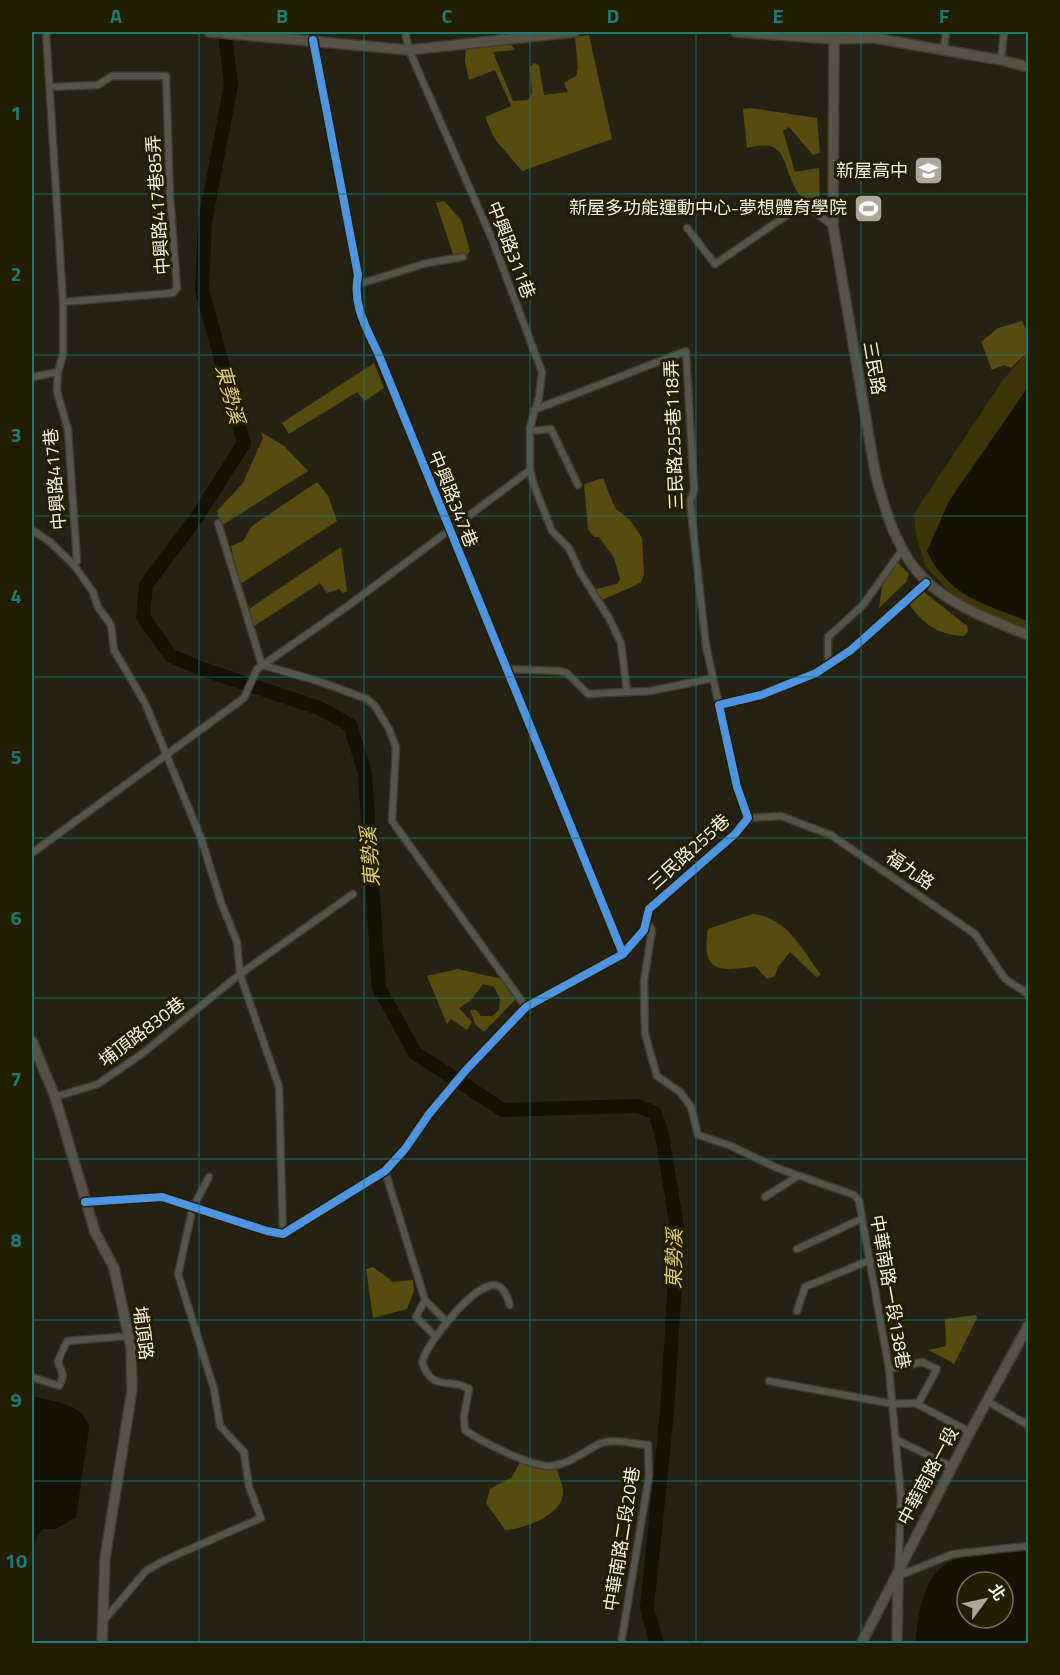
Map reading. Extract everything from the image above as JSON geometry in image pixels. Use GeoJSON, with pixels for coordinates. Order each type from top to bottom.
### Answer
{"type":"FeatureCollection","features":[{"type":"Feature","properties":{"kind":"street","name":"中興路417巷"},"geometry":{"type":"LineString","coordinates":[[46,32],[63,302],[63,354],[58,372],[57,391],[68,430],[76,561],[74,565]]}},
{"type":"Feature","properties":{"kind":"street"},"geometry":{"type":"LineString","coordinates":[[209,32],[256,34],[409,50],[575,32]]}},
{"type":"Feature","properties":{"kind":"street","name":"中興路311巷"},"geometry":{"type":"LineString","coordinates":[[405,32],[409,50],[492,239],[542,372],[531,431],[530,470]]}},
{"type":"Feature","properties":{"kind":"street"},"geometry":{"type":"LineString","coordinates":[[736,32],[874,35],[1029,67]]}},
{"type":"Feature","properties":{"kind":"street"},"geometry":{"type":"LineString","coordinates":[[944,49],[946,32]]}},
{"type":"Feature","properties":{"kind":"street"},"geometry":{"type":"LineString","coordinates":[[1001,60],[1004,32]]}},
{"type":"Feature","properties":{"kind":"street","name":"三民路"},"geometry":{"type":"LineString","coordinates":[[833,35],[833,226],[875,472],[885,510],[902,550],[926,583],[976,615],[1029,635]]}},
{"type":"Feature","properties":{"kind":"street","name":"中興路347巷"},"geometry":{"type":"LineString","coordinates":[[313,40],[358,275],[356,296],[362,322],[378,353],[623,954]]}},
{"type":"Feature","properties":{"kind":"street","name":"中興路417巷85弄"},"geometry":{"type":"LineString","coordinates":[[50,87],[98,85],[112,76],[166,76],[170,195],[177,288],[173,293],[63,302]]}},
{"type":"Feature","properties":{"kind":"street"},"geometry":{"type":"LineString","coordinates":[[687,228],[715,264],[799,207],[807,206],[833,226]]}},
{"type":"Feature","properties":{"kind":"street"},"geometry":{"type":"LineString","coordinates":[[356,285],[427,263],[463,256]]}},
{"type":"Feature","properties":{"kind":"street","name":"三民路255巷118弄"},"geometry":{"type":"LineString","coordinates":[[534,410],[686,351],[694,490],[690,501],[706,646],[713,678]]}},
{"type":"Feature","properties":{"kind":"street"},"geometry":{"type":"LineString","coordinates":[[32,376],[58,372]]}},
{"type":"Feature","properties":{"kind":"street"},"geometry":{"type":"LineString","coordinates":[[531,431],[551,429],[578,485]]}},
{"type":"Feature","properties":{"kind":"street"},"geometry":{"type":"LineString","coordinates":[[32,853],[166,753],[224,714],[245,696],[260,667],[530,470],[552,531],[569,548],[621,643],[627,692]]}},
{"type":"Feature","properties":{"kind":"street"},"geometry":{"type":"LineString","coordinates":[[218,523],[260,667]]}},
{"type":"Feature","properties":{"kind":"street"},"geometry":{"type":"LineString","coordinates":[[32,530],[50,542],[74,565],[111,625],[114,650],[145,703],[201,838],[221,902],[237,942],[240,974],[279,1087],[282,1233],[267,1231],[162,1197],[85,1202]]}},
{"type":"Feature","properties":{"kind":"street"},"geometry":{"type":"LineString","coordinates":[[828,663],[828,637],[863,605],[902,550]]}},
{"type":"Feature","properties":{"kind":"street"},"geometry":{"type":"LineString","coordinates":[[719,705],[761,695],[816,673],[851,650],[926,583]]}},
{"type":"Feature","properties":{"kind":"street"},"geometry":{"type":"LineString","coordinates":[[260,667],[318,681],[367,699],[375,706],[396,747],[392,821],[526,1007]]}},
{"type":"Feature","properties":{"kind":"street"},"geometry":{"type":"LineString","coordinates":[[506,669],[567,673],[588,694],[651,691],[713,678]]}},
{"type":"Feature","properties":{"kind":"street","name":"三民路255巷"},"geometry":{"type":"LineString","coordinates":[[282,1233],[385,1171],[405,1149],[466,1070],[526,1007],[623,954],[640,938],[648,909],[735,834],[748,818],[737,787],[713,678]]}},
{"type":"Feature","properties":{"kind":"street","name":"福九路"},"geometry":{"type":"LineString","coordinates":[[748,818],[781,816],[831,835],[975,934],[1005,979],[1029,994]]}},
{"type":"Feature","properties":{"kind":"street","name":"埔頂路830巷"},"geometry":{"type":"LineString","coordinates":[[55,1098],[98,1084],[143,1053],[240,974],[353,894]]}},
{"type":"Feature","properties":{"kind":"street","name":"中華南路一段138巷"},"geometry":{"type":"LineString","coordinates":[[646,920],[652,930],[644,981],[645,1034],[657,1076],[680,1092],[692,1107],[698,1136],[731,1146],[798,1176],[854,1195],[859,1201],[889,1369],[897,1440],[901,1498],[898,1576]]}},
{"type":"Feature","properties":{"kind":"street","name":"埔頂路"},"geometry":{"type":"LineString","coordinates":[[32,1041],[55,1098],[95,1232],[114,1268],[129,1336],[132,1390],[105,1558],[102,1644]]}},
{"type":"Feature","properties":{"kind":"street"},"geometry":{"type":"LineString","coordinates":[[385,1171],[425,1300],[447,1322]]}},
{"type":"Feature","properties":{"kind":"street"},"geometry":{"type":"LineString","coordinates":[[765,1197],[798,1176]]}},
{"type":"Feature","properties":{"kind":"street"},"geometry":{"type":"LineString","coordinates":[[104,1620],[146,1571],[165,1560],[261,1518],[249,1487],[244,1452],[220,1426],[214,1389],[178,1274],[193,1207],[209,1177]]}},
{"type":"Feature","properties":{"kind":"street"},"geometry":{"type":"LineString","coordinates":[[797,1250],[861,1219]]}},
{"type":"Feature","properties":{"kind":"street"},"geometry":{"type":"LineString","coordinates":[[797,1311],[805,1287],[865,1262],[871,1262]]}},
{"type":"Feature","properties":{"kind":"street"},"geometry":{"type":"LineString","coordinates":[[425,1300],[416,1317],[434,1335],[481,1288],[501,1287],[510,1305]]}},
{"type":"Feature","properties":{"kind":"street","name":"中華南路一段"},"geometry":{"type":"LineString","coordinates":[[861,1644],[898,1576],[912,1542],[970,1432],[1029,1326]]}},
{"type":"Feature","properties":{"kind":"street","name":"中華南路二段20巷"},"geometry":{"type":"LineString","coordinates":[[434,1335],[422,1362],[427,1376],[434,1382],[469,1389],[463,1425],[465,1430],[488,1444],[541,1465],[551,1466],[580,1456],[606,1442],[648,1445],[649,1476],[621,1644]]}},
{"type":"Feature","properties":{"kind":"street"},"geometry":{"type":"LineString","coordinates":[[32,1377],[59,1386],[63,1376],[58,1361],[67,1341],[129,1336]]}},
{"type":"Feature","properties":{"kind":"street"},"geometry":{"type":"LineString","coordinates":[[889,1369],[922,1362],[937,1369],[918,1404]]}},
{"type":"Feature","properties":{"kind":"street"},"geometry":{"type":"LineString","coordinates":[[769,1381],[893,1404],[918,1404],[970,1432]]}},
{"type":"Feature","properties":{"kind":"street"},"geometry":{"type":"LineString","coordinates":[[987,1401],[1029,1425]]}},
{"type":"Feature","properties":{"kind":"street"},"geometry":{"type":"LineString","coordinates":[[897,1440],[952,1467]]}},
{"type":"Feature","properties":{"kind":"street"},"geometry":{"type":"LineString","coordinates":[[897,1644],[898,1576],[953,1554],[1029,1546]]}},
{"type":"Feature","properties":{"kind":"shaded area"},"geometry":{"type":"Polygon","coordinates":[[[589,35],[612,139],[522,171],[494,138],[485,117],[511,106],[495,70],[469,80],[465,61],[466,45],[510,43],[515,50],[493,52],[513,101],[528,100],[532,93],[530,67],[534,63],[539,65],[544,95],[568,92],[564,83],[576,76],[578,68],[575,37],[589,35]]]}},
{"type":"Feature","properties":{"kind":"shaded area"},"geometry":{"type":"Polygon","coordinates":[[[750,108],[817,118],[820,153],[813,155],[789,127],[783,131],[795,172],[819,168],[820,208],[799,194],[782,155],[777,150],[771,146],[747,148],[743,109],[750,108]]]}},
{"type":"Feature","properties":{"kind":"shaded area"},"geometry":{"type":"Polygon","coordinates":[[[444,201],[461,220],[470,251],[462,262],[456,263],[436,203],[444,201]]]}},
{"type":"Feature","properties":{"kind":"shaded area"},"geometry":{"type":"Polygon","coordinates":[[[1022,321],[1028,334],[1028,351],[1011,368],[1004,365],[992,370],[981,342],[998,328],[1022,321]]]}},
{"type":"Feature","properties":{"kind":"shaded area"},"geometry":{"type":"Polygon","coordinates":[[[1028,351],[1028,631],[962,605],[926,567],[917,540],[914,514],[1003,380],[1028,351]]]}},
{"type":"Feature","properties":{"kind":"shaded area"},"geometry":{"type":"Polygon","coordinates":[[[374,363],[384,388],[365,401],[357,392],[289,434],[282,423],[374,363]]]}},
{"type":"Feature","properties":{"kind":"shaded area"},"geometry":{"type":"Polygon","coordinates":[[[1028,387],[1028,621],[983,604],[957,589],[946,579],[927,551],[949,501],[1028,387]]]}},
{"type":"Feature","properties":{"kind":"shaded area"},"geometry":{"type":"Polygon","coordinates":[[[261,432],[284,446],[308,471],[221,526],[217,511],[243,483],[263,438],[261,432]]]}},
{"type":"Feature","properties":{"kind":"shaded area"},"geometry":{"type":"Polygon","coordinates":[[[603,478],[615,508],[631,521],[642,538],[644,574],[641,582],[602,600],[596,589],[617,584],[620,579],[614,558],[599,537],[594,537],[588,529],[584,484],[603,478]]]}},
{"type":"Feature","properties":{"kind":"shaded area"},"geometry":{"type":"Polygon","coordinates":[[[317,482],[328,496],[337,521],[239,585],[231,546],[243,541],[252,526],[317,482]]]}},
{"type":"Feature","properties":{"kind":"shaded area"},"geometry":{"type":"Polygon","coordinates":[[[341,547],[347,591],[343,593],[339,589],[327,593],[320,583],[250,629],[246,611],[341,547]]]}},
{"type":"Feature","properties":{"kind":"shaded area"},"geometry":{"type":"Polygon","coordinates":[[[896,561],[909,574],[906,582],[879,608],[884,574],[896,561]]]}},
{"type":"Feature","properties":{"kind":"shaded area"},"geometry":{"type":"Polygon","coordinates":[[[915,585],[967,626],[968,631],[964,636],[936,630],[922,620],[905,597],[915,585]]]}},
{"type":"Feature","properties":{"kind":"shaded area"},"geometry":{"type":"Polygon","coordinates":[[[753,914],[775,921],[793,936],[821,975],[816,977],[790,952],[778,967],[775,976],[767,979],[755,966],[722,969],[710,962],[707,954],[708,929],[753,914]]]}},
{"type":"Feature","properties":{"kind":"shaded area"},"geometry":{"type":"Polygon","coordinates":[[[458,969],[502,979],[516,999],[484,1032],[475,1024],[470,1010],[476,1010],[481,1016],[492,1016],[499,1010],[500,999],[494,987],[483,984],[471,1000],[459,1008],[472,1022],[467,1030],[451,1019],[447,1024],[427,976],[458,969]]]}},
{"type":"Feature","properties":{"kind":"shaded area"},"geometry":{"type":"Polygon","coordinates":[[[373,1267],[393,1282],[413,1280],[414,1291],[407,1309],[373,1318],[366,1269],[373,1267]]]}},
{"type":"Feature","properties":{"kind":"shaded area"},"geometry":{"type":"Polygon","coordinates":[[[976,1315],[977,1318],[954,1364],[929,1350],[946,1346],[945,1319],[976,1315]]]}},
{"type":"Feature","properties":{"kind":"shaded area"},"geometry":{"type":"Polygon","coordinates":[[[32,1396],[75,1408],[86,1420],[89,1428],[76,1518],[55,1529],[43,1529],[37,1537],[32,1554],[32,1396]]]}},
{"type":"Feature","properties":{"kind":"shaded area"},"geometry":{"type":"Polygon","coordinates":[[[522,1458],[554,1464],[562,1483],[563,1495],[555,1510],[548,1515],[530,1524],[505,1530],[486,1503],[490,1489],[512,1477],[522,1458]]]}},
{"type":"Feature","properties":{"kind":"shaded area"},"geometry":{"type":"Polygon","coordinates":[[[1028,1551],[1028,1643],[916,1643],[923,1600],[938,1570],[955,1560],[986,1553],[1028,1551]]]}},
{"type":"Feature","properties":{"kind":"waterway","name":"東勢溪"},"geometry":{"type":"LineString","coordinates":[[225,32],[231,85],[205,222],[202,290],[244,443],[197,517],[146,585],[143,617],[171,656],[202,669],[319,708],[350,725],[365,773],[379,988],[415,1053],[503,1110],[638,1106],[655,1113],[662,1135],[678,1234],[667,1412],[647,1608],[657,1644]]}},
{"type":"Feature","properties":{"kind":"cycle path"},"geometry":{"type":"LineString","coordinates":[[313,40],[358,275],[357,296],[361,316],[623,954]]}},
{"type":"Feature","properties":{"kind":"cycle path"},"geometry":{"type":"LineString","coordinates":[[85,1202],[162,1197],[267,1231],[283,1234],[385,1171],[405,1149],[429,1114],[466,1070],[526,1007],[623,954],[644,930],[649,909],[735,834],[748,818],[737,787],[719,705],[761,695],[816,673],[851,650],[926,583]]}},
{"type":"Feature","properties":{"kind":"place","name":"新屋高中"},"geometry":{"type":"Point","coordinates":[929,171]}},
{"type":"Feature","properties":{"kind":"place","name":"新屋多功能運動中心-夢想體育學院"},"geometry":{"type":"Point","coordinates":[868,208]}}]}
